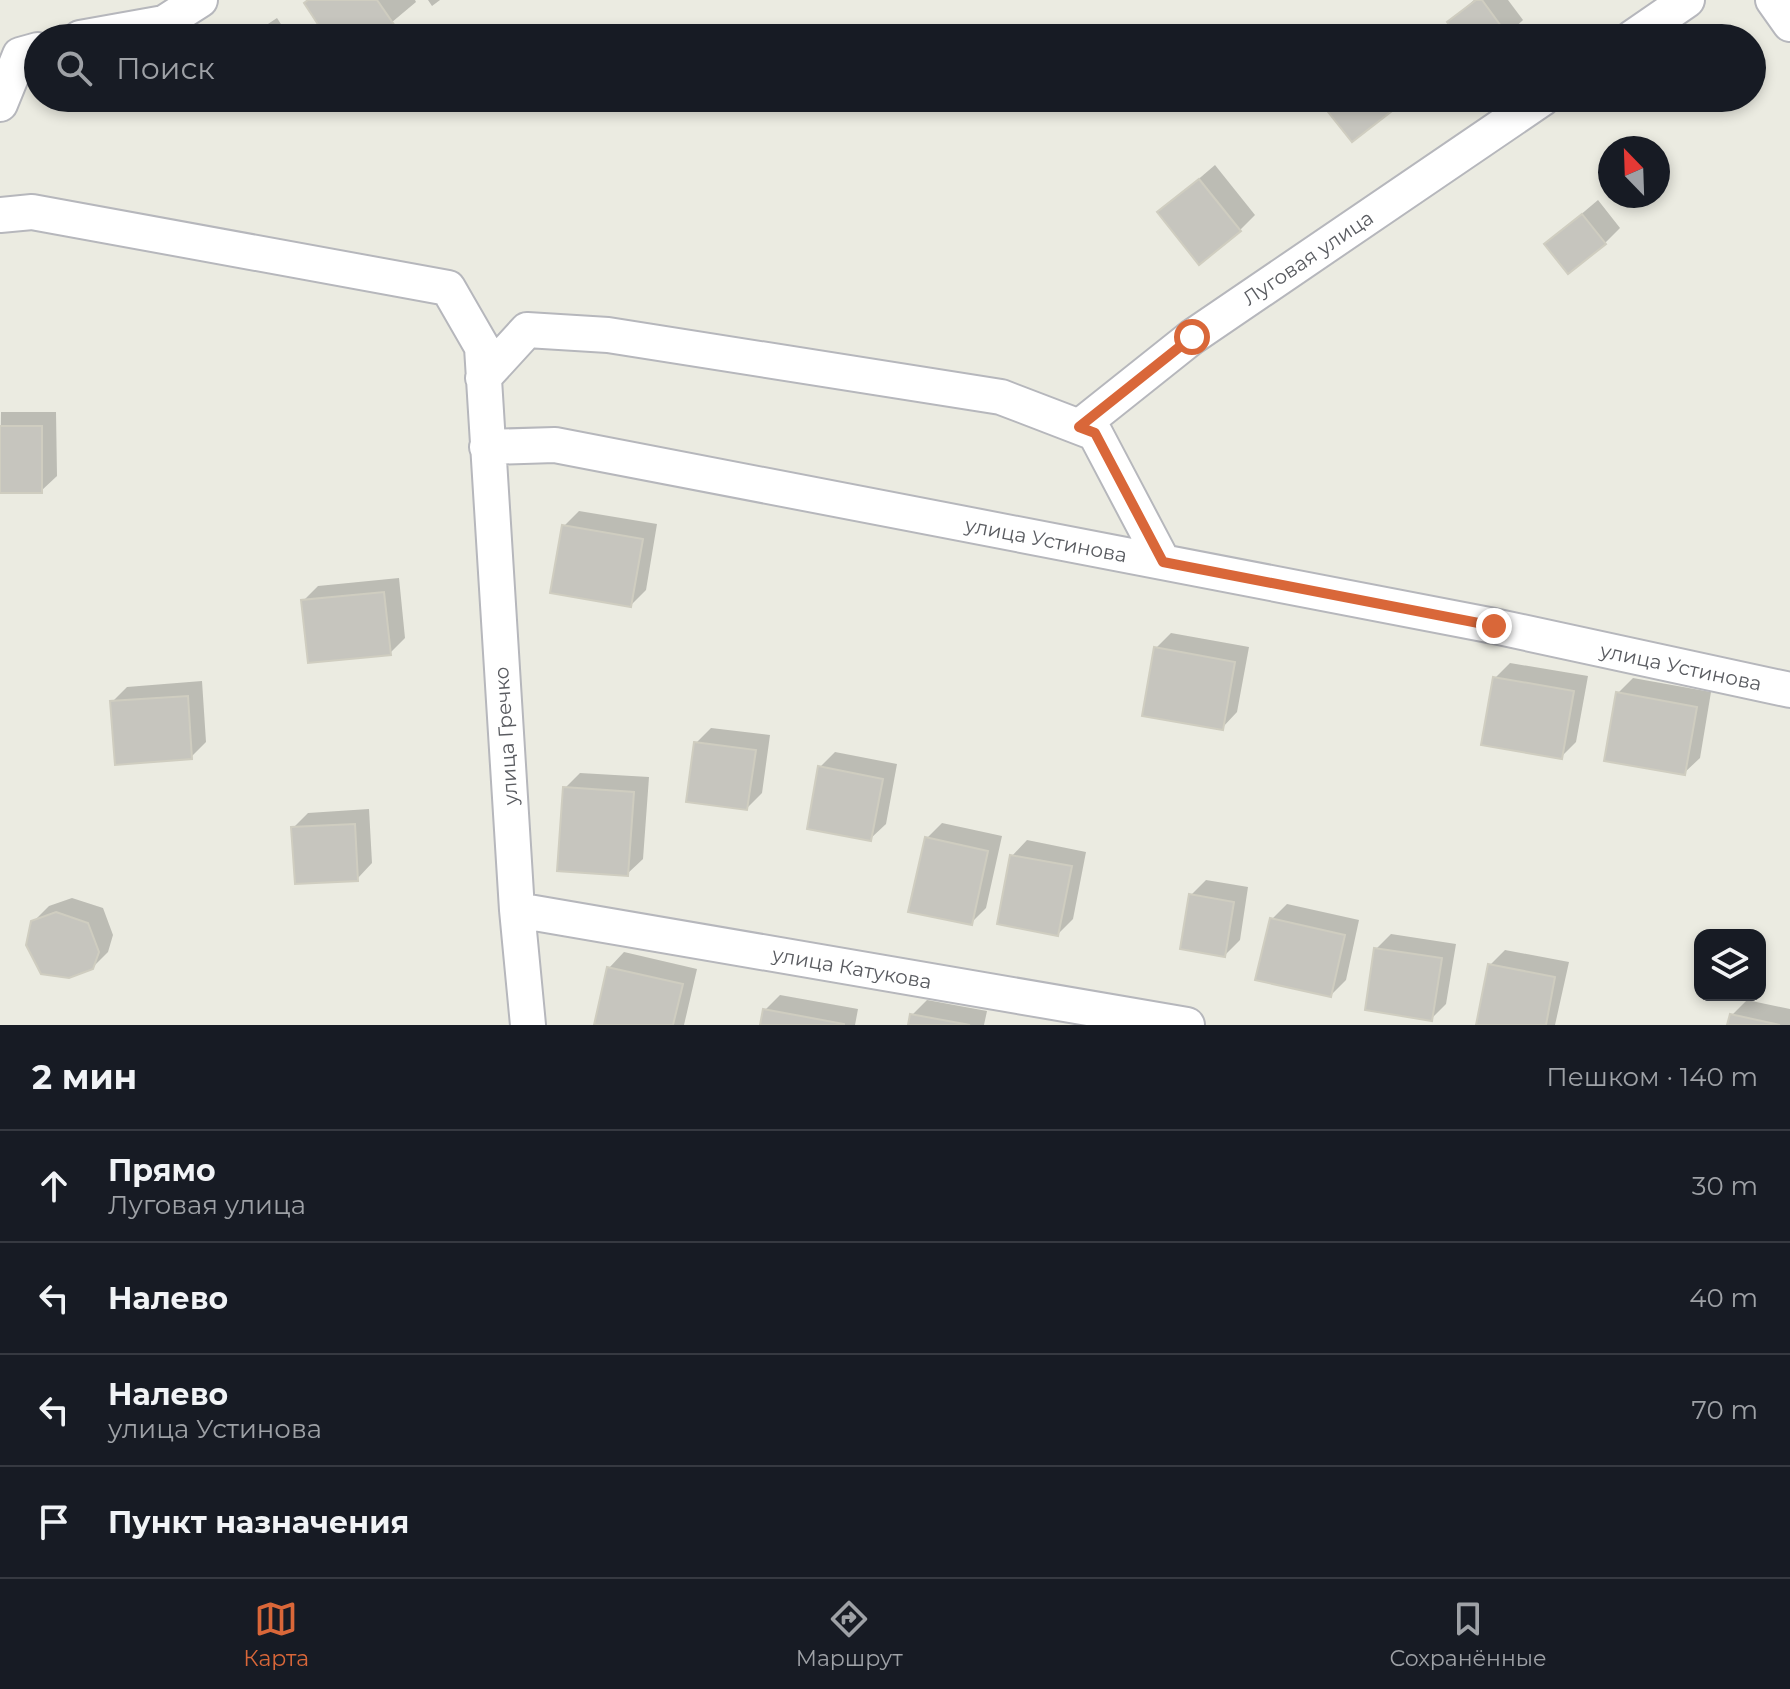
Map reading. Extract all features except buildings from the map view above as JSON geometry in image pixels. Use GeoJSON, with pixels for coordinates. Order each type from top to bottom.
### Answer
{"type":"FeatureCollection","features":[{"type":"Feature","properties":{"kind":"street"},"geometry":{"type":"LineString","coordinates":[[158,24],[200,0]]}},
{"type":"Feature","properties":{"kind":"street"},"geometry":{"type":"LineString","coordinates":[[1652,24],[1687,0]]}},
{"type":"Feature","properties":{"kind":"street"},"geometry":{"type":"LineString","coordinates":[[1773,0],[1790,24]]}},
{"type":"Feature","properties":{"kind":"street"},"geometry":{"type":"LineString","coordinates":[[0,104],[20,55],[24,54]]}},
{"type":"Feature","properties":{"kind":"street","name":"Луговая улица"},"geometry":{"type":"LineString","coordinates":[[1079,427],[1192,337],[1522,112]]}},
{"type":"Feature","properties":{"kind":"street","name":"улица Гречко"},"geometry":{"type":"LineString","coordinates":[[0,215],[32,212],[448,288],[482,347],[517,910],[528,1025]]}},
{"type":"Feature","properties":{"kind":"street"},"geometry":{"type":"LineString","coordinates":[[483,378],[527,330],[608,335],[1001,397],[1095,433],[1163,562]]}},
{"type":"Feature","properties":{"kind":"street","name":"улица Устинова"},"geometry":{"type":"LineString","coordinates":[[487,447],[555,445],[1494,626],[1790,690]]}},
{"type":"Feature","properties":{"kind":"street","name":"улица Катукова"},"geometry":{"type":"LineString","coordinates":[[517,910],[1187,1025]]}},
{"type":"Feature","properties":{"kind":"route"},"geometry":{"type":"LineString","coordinates":[[1192,337],[1079,427],[1095,433],[1163,562],[1494,626]]}}]}
